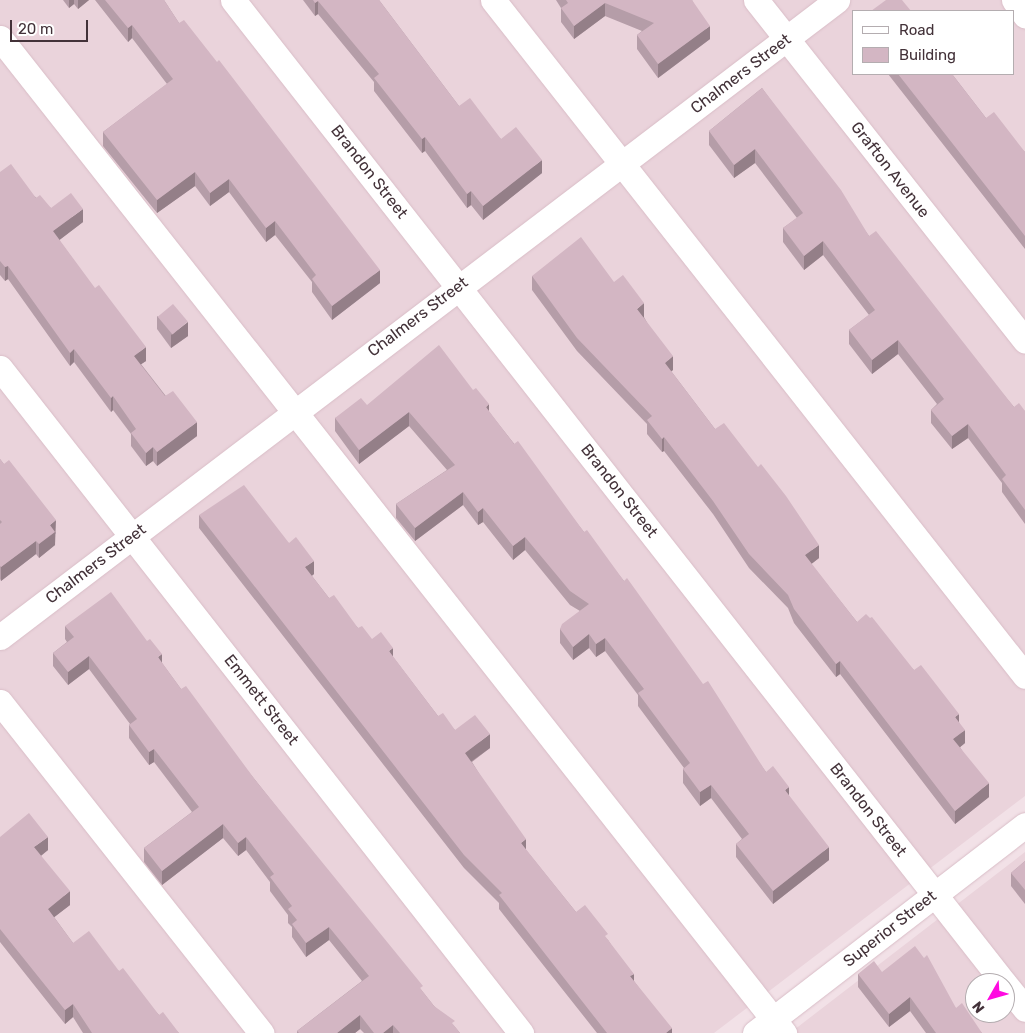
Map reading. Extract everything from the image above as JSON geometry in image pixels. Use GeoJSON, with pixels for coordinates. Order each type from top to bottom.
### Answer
{"type":"FeatureCollection","features":[{"type":"Feature","properties":{"kind":"street","name":"Brandon Street"},"geometry":{"type":"LineString","coordinates":[[233,0],[459,286],[995,973]]}},
{"type":"Feature","properties":{"kind":"street"},"geometry":{"type":"LineString","coordinates":[[493,0],[1025,676]]}},
{"type":"Feature","properties":{"kind":"street","name":"Grafton Avenue"},"geometry":{"type":"LineString","coordinates":[[756,0],[1025,341]]}},
{"type":"Feature","properties":{"kind":"street","name":"Chalmers Street"},"geometry":{"type":"LineString","coordinates":[[0,637],[459,286],[787,40],[837,0]]}},
{"type":"Feature","properties":{"kind":"street"},"geometry":{"type":"LineString","coordinates":[[1014,0],[1025,15]]}},
{"type":"Feature","properties":{"kind":"street"},"geometry":{"type":"LineString","coordinates":[[0,38],[294,412],[771,1028]]}},
{"type":"Feature","properties":{"kind":"street","name":"Emmett Street"},"geometry":{"type":"LineString","coordinates":[[0,368],[520,1033]]}},
{"type":"Feature","properties":{"kind":"street"},"geometry":{"type":"LineString","coordinates":[[0,702],[261,1033]]}},
{"type":"Feature","properties":{"kind":"street","name":"Superior Street"},"geometry":{"type":"LineString","coordinates":[[771,1028],[934,895],[1025,825]]}},
{"type":"Feature","properties":{"kind":"street","name":"Brandon Street"},"geometry":{"type":"LineString","coordinates":[[1015,997],[1025,1009]]}},
{"type":"Feature","properties":{"kind":"shaded area"},"geometry":{"type":"Polygon","coordinates":[[[0,0],[1025,0],[1025,796],[714,1033],[0,1033],[0,0]]]}},
{"type":"Feature","properties":{"kind":"shaded area"},"geometry":{"type":"Polygon","coordinates":[[[1025,852],[1025,1033],[790,1033],[1025,852]]]}},
{"type":"Feature","properties":{"kind":"building"},"geometry":{"type":"Polygon","coordinates":[[[105,0],[164,0],[179,23],[184,20],[217,62],[219,60],[380,270],[332,306],[312,279],[316,275],[275,221],[266,228],[229,179],[210,193],[195,172],[157,200],[103,132],[173,79],[132,25],[128,28],[105,0]]]}},
{"type":"Feature","properties":{"kind":"building"},"geometry":{"type":"Polygon","coordinates":[[[313,0],[379,0],[459,106],[470,98],[501,139],[516,127],[542,160],[483,206],[471,191],[467,194],[425,137],[422,139],[374,78],[379,74],[318,1],[315,3],[313,0]]]}},
{"type":"Feature","properties":{"kind":"building"},"geometry":{"type":"Polygon","coordinates":[[[566,0],[692,0],[710,26],[658,64],[637,35],[654,23],[605,3],[574,26],[561,8],[568,3],[566,0]]]}},
{"type":"Feature","properties":{"kind":"building"},"geometry":{"type":"Polygon","coordinates":[[[886,0],[902,0],[910,10],[872,10],[886,0]]]}},
{"type":"Feature","properties":{"kind":"building"},"geometry":{"type":"Polygon","coordinates":[[[899,75],[953,75],[986,118],[994,112],[1025,152],[1025,236],[899,75]]]}},
{"type":"Feature","properties":{"kind":"building"},"geometry":{"type":"Polygon","coordinates":[[[762,88],[841,190],[869,236],[876,231],[1014,407],[1019,403],[1025,411],[1025,510],[1002,479],[1006,475],[968,424],[952,436],[931,410],[944,399],[898,340],[872,360],[849,330],[875,310],[823,241],[804,256],[783,228],[803,213],[755,149],[734,165],[709,131],[762,88]]]}},
{"type":"Feature","properties":{"kind":"building"},"geometry":{"type":"Polygon","coordinates":[[[11,164],[36,198],[40,195],[51,208],[71,193],[83,209],[53,231],[95,288],[99,285],[146,347],[134,356],[165,396],[173,391],[197,422],[157,452],[153,447],[146,453],[131,433],[136,429],[113,396],[111,398],[74,349],[70,353],[8,266],[5,267],[0,261],[0,172],[11,164]]]}},
{"type":"Feature","properties":{"kind":"building"},"geometry":{"type":"Polygon","coordinates":[[[581,237],[614,282],[623,275],[644,303],[637,309],[673,356],[665,363],[715,429],[724,423],[758,467],[761,464],[786,496],[819,545],[805,555],[857,622],[866,614],[870,618],[872,617],[914,670],[921,665],[959,714],[955,717],[965,730],[953,739],[989,783],[955,811],[840,661],[836,664],[794,609],[788,595],[749,554],[713,501],[664,437],[662,439],[647,420],[652,416],[577,338],[532,276],[581,237]]]}},
{"type":"Feature","properties":{"kind":"building"},"geometry":{"type":"Polygon","coordinates":[[[173,304],[188,322],[172,334],[158,317],[173,304]]]}},
{"type":"Feature","properties":{"kind":"building"},"geometry":{"type":"Polygon","coordinates":[[[439,345],[473,390],[476,388],[489,404],[486,407],[514,444],[518,441],[584,532],[587,530],[624,581],[627,578],[703,684],[708,681],[766,772],[773,766],[789,787],[785,790],[829,847],[773,891],[736,844],[749,834],[711,785],[700,792],[683,769],[690,763],[638,693],[644,689],[605,638],[596,644],[589,634],[573,647],[560,629],[562,624],[589,604],[570,591],[525,537],[513,546],[483,508],[478,512],[463,492],[415,528],[396,504],[455,465],[409,412],[359,450],[335,418],[361,398],[367,405],[439,345]]]}},
{"type":"Feature","properties":{"kind":"building"},"geometry":{"type":"Polygon","coordinates":[[[0,459],[4,464],[9,460],[56,520],[50,525],[55,532],[39,544],[36,541],[1,567],[0,524],[2,522],[0,520],[0,459]]]}},
{"type":"Feature","properties":{"kind":"building"},"geometry":{"type":"Polygon","coordinates":[[[244,485],[289,543],[296,537],[314,561],[305,567],[329,598],[334,595],[358,628],[362,626],[372,639],[381,632],[393,648],[389,651],[438,716],[443,713],[455,730],[475,715],[490,734],[465,753],[526,839],[521,843],[576,912],[585,905],[608,934],[605,936],[634,974],[630,976],[672,1028],[666,1033],[607,1033],[499,895],[502,893],[464,855],[199,515],[244,485]]]}},
{"type":"Feature","properties":{"kind":"building"},"geometry":{"type":"Polygon","coordinates":[[[111,592],[147,641],[150,639],[162,654],[158,657],[181,689],[186,686],[256,781],[423,986],[420,988],[434,1006],[455,1021],[452,1023],[460,1033],[400,1033],[393,1025],[383,1033],[374,1033],[360,1015],[337,1033],[299,1033],[297,1031],[369,976],[329,927],[306,943],[292,924],[297,920],[288,909],[292,906],[270,877],[274,874],[246,837],[238,843],[223,824],[162,871],[144,848],[199,807],[154,749],[149,752],[129,725],[137,719],[89,656],[68,672],[53,653],[74,637],[65,626],[111,592]]]}},
{"type":"Feature","properties":{"kind":"building"},"geometry":{"type":"Polygon","coordinates":[[[29,813],[48,837],[34,847],[70,891],[48,909],[73,943],[89,931],[119,971],[123,968],[159,1015],[163,1012],[179,1033],[92,1033],[73,1004],[65,1010],[0,929],[0,837],[29,813]]]}},
{"type":"Feature","properties":{"kind":"building"},"geometry":{"type":"Polygon","coordinates":[[[1025,861],[1025,890],[1011,873],[1025,861]]]}},
{"type":"Feature","properties":{"kind":"building"},"geometry":{"type":"Polygon","coordinates":[[[915,946],[924,958],[927,955],[956,1008],[962,1003],[965,1008],[965,1023],[975,1023],[982,1033],[936,1033],[910,997],[889,1014],[858,974],[874,961],[882,972],[915,946]]]}}]}
